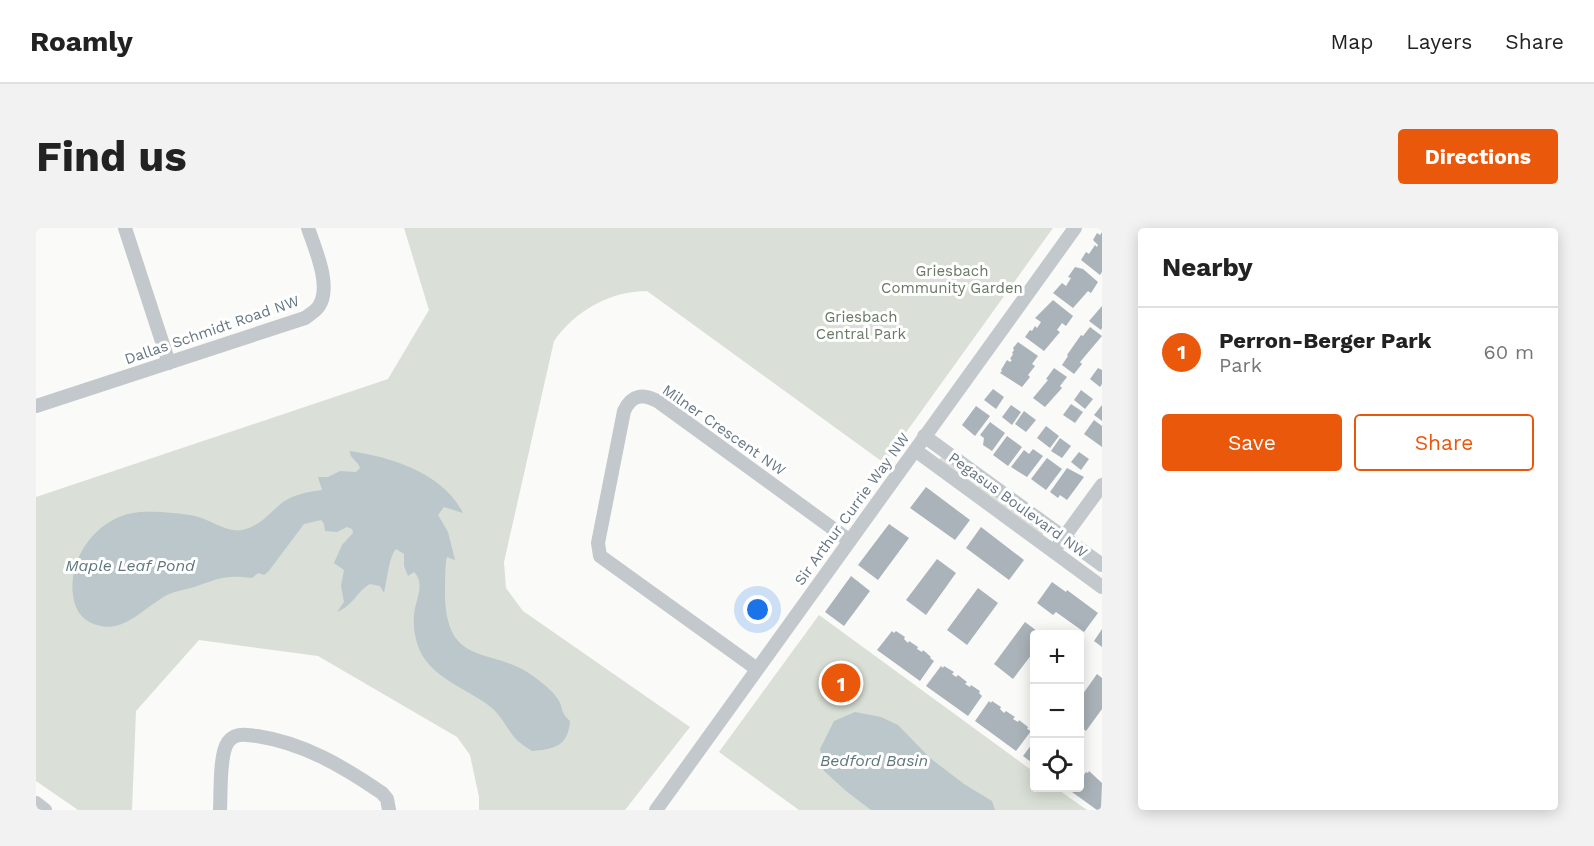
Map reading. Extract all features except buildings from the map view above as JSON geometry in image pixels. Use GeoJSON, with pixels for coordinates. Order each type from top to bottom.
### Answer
{"type":"FeatureCollection","features":[{"type":"Feature","properties":{"kind":"street"},"geometry":{"type":"LineString","coordinates":[[125,228],[169,363]]}},
{"type":"Feature","properties":{"kind":"street","name":"Dallas Schmidt Road NW"},"geometry":{"type":"LineString","coordinates":[[36,406],[304,318],[320,305],[324,278],[308,228]]}},
{"type":"Feature","properties":{"kind":"street","name":"Sir Arthur Currie Way NW"},"geometry":{"type":"LineString","coordinates":[[656,810],[1075,228]]}},
{"type":"Feature","properties":{"kind":"street","name":"Milner Crescent NW"},"geometry":{"type":"LineString","coordinates":[[758,669],[600,556],[598,543],[627,404],[631,399],[645,396],[659,402],[850,541]]}},
{"type":"Feature","properties":{"kind":"street","name":"Pegasus Boulevard NW"},"geometry":{"type":"LineString","coordinates":[[924,436],[1102,565]]}},
{"type":"Feature","properties":{"kind":"street","name":"Pegasus Boulevard NW"},"geometry":{"type":"LineString","coordinates":[[915,450],[1102,586]]}},
{"type":"Feature","properties":{"kind":"street"},"geometry":{"type":"LineString","coordinates":[[1054,551],[1102,485]]}},
{"type":"Feature","properties":{"kind":"street"},"geometry":{"type":"LineString","coordinates":[[220,810],[225,744],[233,736],[240,735],[271,738],[318,754],[382,793],[387,800],[389,810]]}},
{"type":"Feature","properties":{"kind":"street"},"geometry":{"type":"LineString","coordinates":[[36,803],[45,810]]}},
{"type":"Feature","properties":{"kind":"green space"},"geometry":{"type":"Polygon","coordinates":[[[404,228],[1053,228],[884,463],[647,291],[620,295],[594,305],[572,321],[554,341],[504,562],[506,588],[523,611],[690,727],[625,810],[479,810],[479,797],[470,755],[457,737],[318,656],[199,640],[136,711],[132,810],[78,810],[36,781],[36,497],[388,379],[429,310],[404,228]]]}},
{"type":"Feature","properties":{"kind":"green space"},"geometry":{"type":"Polygon","coordinates":[[[941,457],[1045,531],[1042,536],[939,461],[941,457]]]}},
{"type":"Feature","properties":{"kind":"green space"},"geometry":{"type":"Polygon","coordinates":[[[819,615],[1030,769],[1030,792],[1062,792],[1087,810],[799,810],[719,752],[819,615]]]}},
{"type":"Feature","properties":{"kind":"water","name":"Maple Leaf Pond"},"geometry":{"type":"Polygon","coordinates":[[[350,451],[382,458],[414,469],[443,487],[454,499],[463,513],[444,507],[438,515],[448,532],[455,560],[447,557],[445,570],[448,620],[454,636],[463,646],[474,652],[517,667],[533,676],[552,692],[570,721],[566,736],[559,745],[532,751],[516,739],[492,708],[443,677],[426,661],[418,647],[414,629],[419,582],[414,572],[408,576],[404,566],[404,554],[396,549],[390,563],[384,593],[380,586],[370,584],[347,606],[337,612],[344,602],[341,586],[344,570],[334,563],[342,545],[353,533],[352,529],[347,527],[337,532],[325,531],[321,520],[304,524],[264,575],[258,573],[252,578],[225,577],[169,594],[119,625],[110,627],[95,625],[81,616],[73,595],[76,566],[89,540],[99,529],[112,521],[140,512],[160,512],[195,516],[230,530],[249,528],[288,499],[322,490],[318,477],[328,477],[340,471],[356,472],[360,468],[350,451]]]}},
{"type":"Feature","properties":{"kind":"water","name":"Bedford Basin"},"geometry":{"type":"Polygon","coordinates":[[[855,712],[881,717],[898,725],[930,758],[964,784],[992,801],[995,810],[871,810],[824,771],[820,749],[834,721],[855,712]]]}},
{"type":"Feature","properties":{"kind":"place","name":"Perron-Berger Park"},"geometry":{"type":"Point","coordinates":[841,683]}},
{"type":"Feature","properties":{"kind":"park label","name":"Griesbach Community Garden"},"geometry":{"type":"Point","coordinates":[952,280]}},
{"type":"Feature","properties":{"kind":"park label","name":"Griesbach Central Park"},"geometry":{"type":"Point","coordinates":[861,326]}}]}
